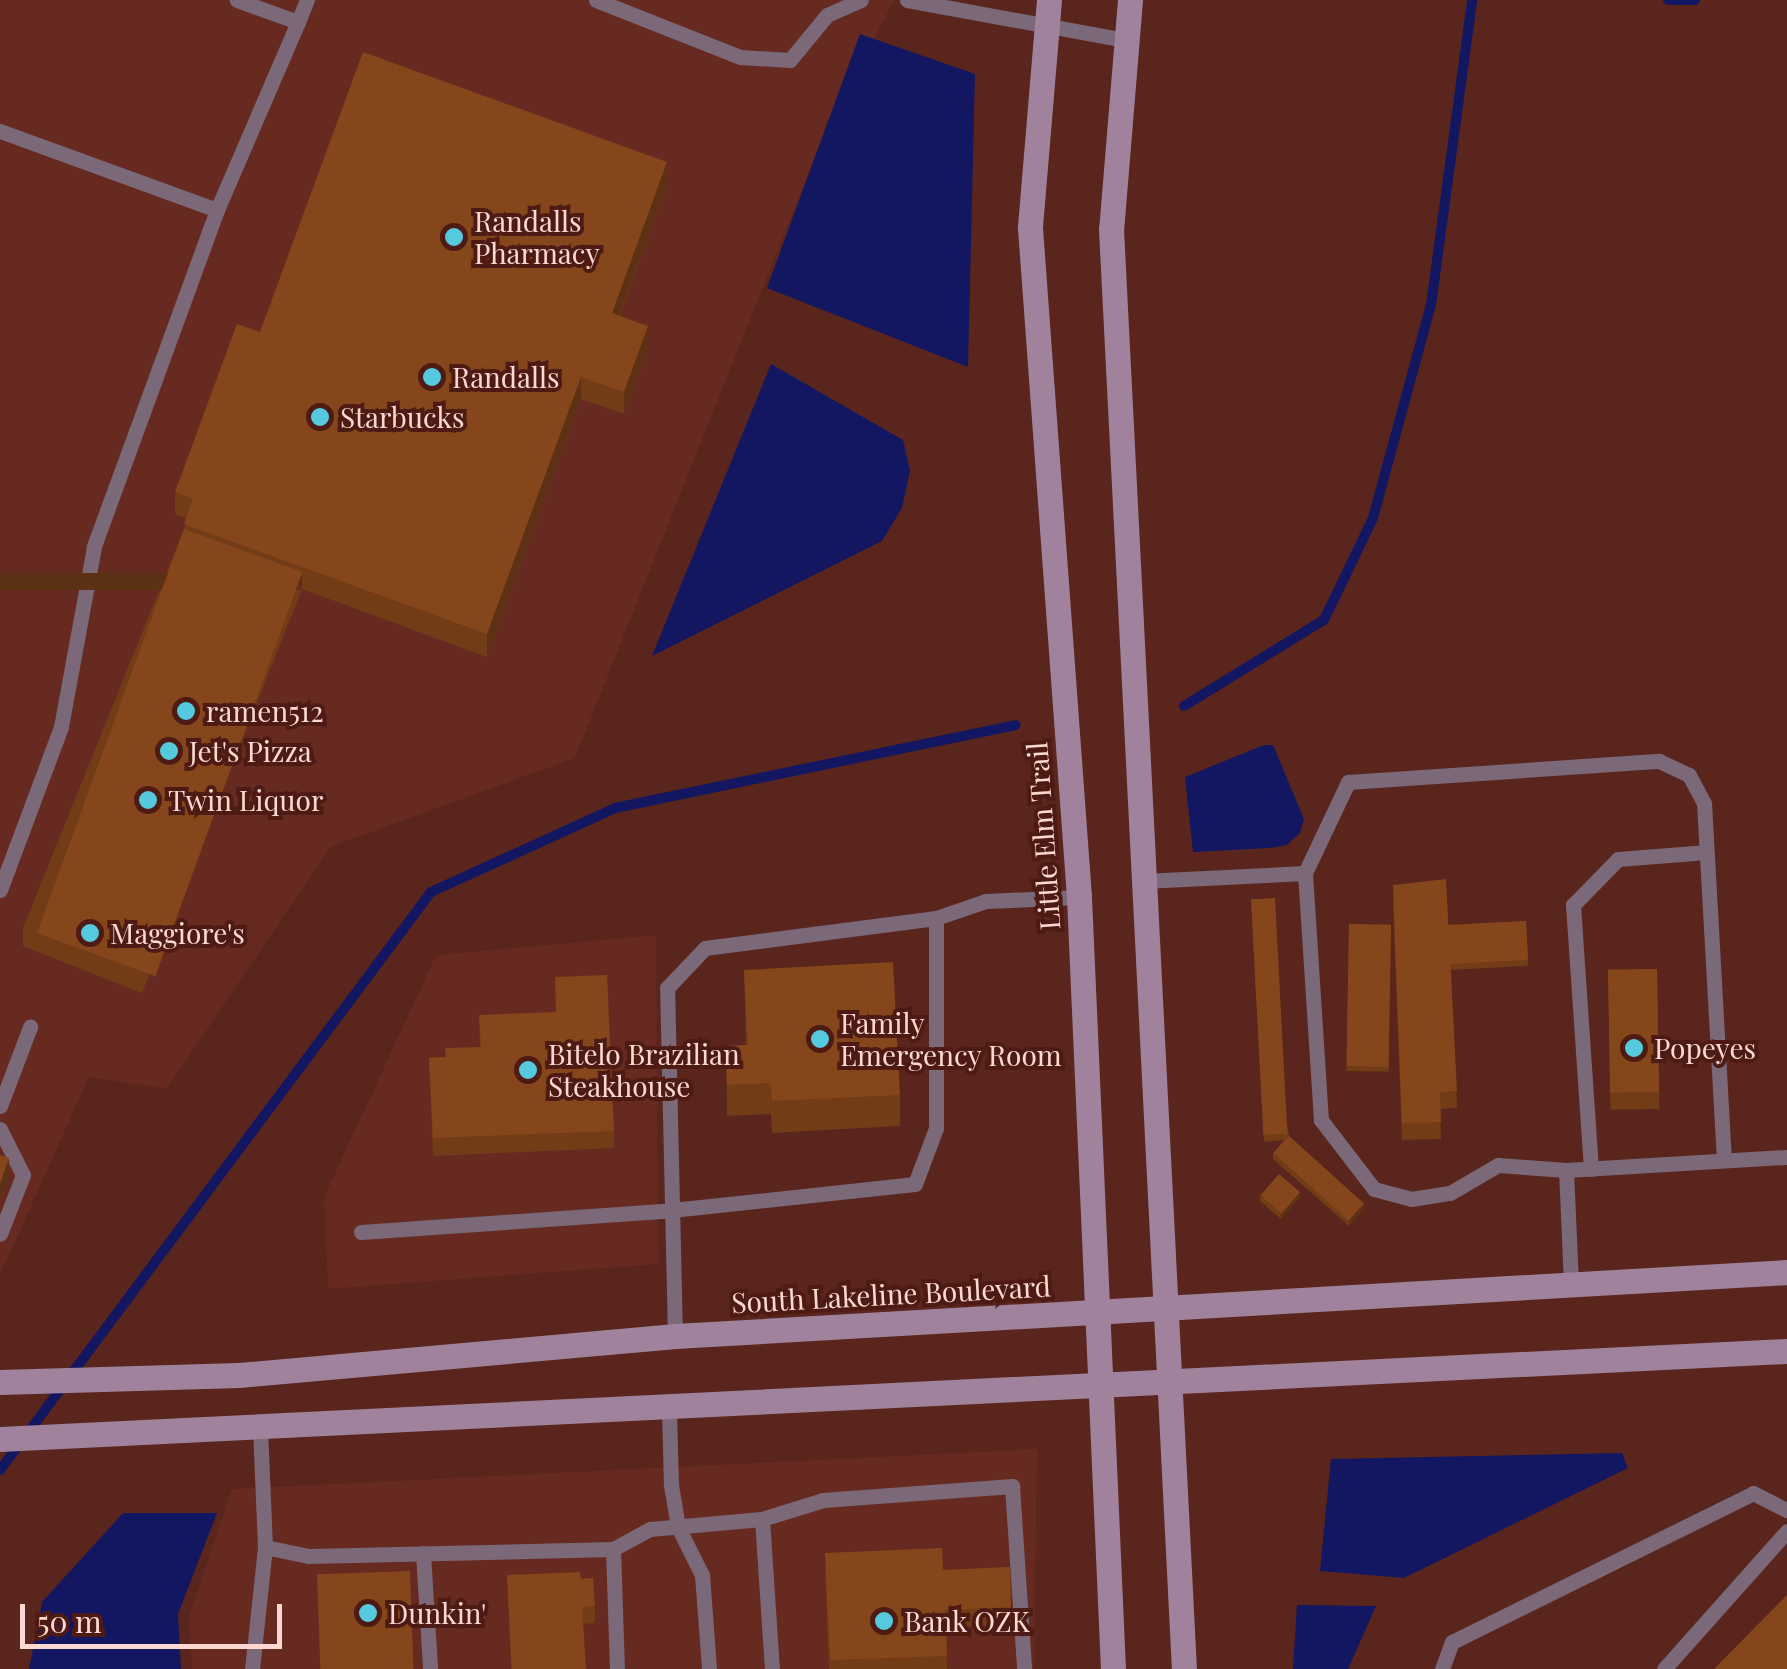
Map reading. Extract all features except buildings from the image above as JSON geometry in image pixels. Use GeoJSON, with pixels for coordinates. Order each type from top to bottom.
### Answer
{"type":"FeatureCollection","features":[{"type":"Feature","properties":{"kind":"main road","name":"Little Elm Trail"},"geometry":{"type":"LineString","coordinates":[[1049,0],[1030,228],[1079,897],[1094,1313],[1113,1669]]}},
{"type":"Feature","properties":{"kind":"main road"},"geometry":{"type":"LineString","coordinates":[[1130,0],[1111,229],[1184,1669]]}},
{"type":"Feature","properties":{"kind":"main road","name":"South Lakeline Boulevard"},"geometry":{"type":"LineString","coordinates":[[0,1382],[240,1376],[675,1336],[1787,1272]]}},
{"type":"Feature","properties":{"kind":"main road"},"geometry":{"type":"LineString","coordinates":[[0,1439],[669,1410],[1787,1350]]}},
{"type":"Feature","properties":{"kind":"lane"},"geometry":{"type":"LineString","coordinates":[[238,0],[298,22]]}},
{"type":"Feature","properties":{"kind":"lane"},"geometry":{"type":"LineString","coordinates":[[0,890],[61,727],[94,546],[217,210],[307,0]]}},
{"type":"Feature","properties":{"kind":"lane"},"geometry":{"type":"LineString","coordinates":[[596,0],[740,57],[790,60],[827,14],[861,0]]}},
{"type":"Feature","properties":{"kind":"lane"},"geometry":{"type":"LineString","coordinates":[[907,0],[1124,40]]}},
{"type":"Feature","properties":{"kind":"lane"},"geometry":{"type":"LineString","coordinates":[[0,131],[217,210]]}},
{"type":"Feature","properties":{"kind":"lane"},"geometry":{"type":"LineString","coordinates":[[1724,1160],[1704,802],[1689,776],[1659,761],[1348,782],[1306,873],[1321,1120],[1374,1190],[1411,1199],[1450,1193],[1498,1166],[1566,1170],[1787,1157]]}},
{"type":"Feature","properties":{"kind":"lane"},"geometry":{"type":"LineString","coordinates":[[1590,1169],[1573,904],[1618,859],[1707,852]]}},
{"type":"Feature","properties":{"kind":"lane"},"geometry":{"type":"LineString","coordinates":[[1143,881],[1306,873]]}},
{"type":"Feature","properties":{"kind":"lane"},"geometry":{"type":"LineString","coordinates":[[675,1336],[667,988],[705,948],[936,918],[986,901],[1079,897]]}},
{"type":"Feature","properties":{"kind":"lane"},"geometry":{"type":"LineString","coordinates":[[361,1232],[672,1210],[915,1184],[936,1128],[936,918]]}},
{"type":"Feature","properties":{"kind":"lane"},"geometry":{"type":"LineString","coordinates":[[0,1106],[6,1072],[30,1027]]}},
{"type":"Feature","properties":{"kind":"lane"},"geometry":{"type":"LineString","coordinates":[[0,1128],[23,1175],[0,1234]]}},
{"type":"Feature","properties":{"kind":"lane"},"geometry":{"type":"LineString","coordinates":[[1566,1170],[1571,1284]]}},
{"type":"Feature","properties":{"kind":"lane"},"geometry":{"type":"LineString","coordinates":[[669,1410],[678,1527],[702,1575],[709,1669]]}},
{"type":"Feature","properties":{"kind":"lane"},"geometry":{"type":"LineString","coordinates":[[252,1428],[265,1546],[251,1630],[252,1669]]}},
{"type":"Feature","properties":{"kind":"lane"},"geometry":{"type":"LineString","coordinates":[[265,1546],[310,1556],[613,1548],[650,1530],[762,1519],[823,1500],[1012,1486],[1024,1669]]}},
{"type":"Feature","properties":{"kind":"lane"},"geometry":{"type":"LineString","coordinates":[[1442,1669],[1452,1642],[1753,1493],[1787,1510]]}},
{"type":"Feature","properties":{"kind":"lane"},"geometry":{"type":"LineString","coordinates":[[762,1519],[772,1669]]}},
{"type":"Feature","properties":{"kind":"lane"},"geometry":{"type":"LineString","coordinates":[[1664,1669],[1787,1531]]}},
{"type":"Feature","properties":{"kind":"lane"},"geometry":{"type":"LineString","coordinates":[[613,1548],[617,1669]]}},
{"type":"Feature","properties":{"kind":"lane"},"geometry":{"type":"LineString","coordinates":[[422,1553],[430,1669]]}},
{"type":"Feature","properties":{"kind":"shaded area"},"geometry":{"type":"Polygon","coordinates":[[[0,0],[894,0],[819,147],[575,758],[330,847],[167,1089],[89,1077],[0,1275],[0,0]]]}},
{"type":"Feature","properties":{"kind":"shaded area"},"geometry":{"type":"Polygon","coordinates":[[[860,34],[975,74],[968,367],[767,288],[860,34]]]}},
{"type":"Feature","properties":{"kind":"shaded area"},"geometry":{"type":"Polygon","coordinates":[[[771,364],[903,440],[910,471],[902,508],[882,541],[652,656],[771,364]]]}},
{"type":"Feature","properties":{"kind":"shaded area"},"geometry":{"type":"Polygon","coordinates":[[[1264,745],[1273,745],[1304,819],[1300,833],[1287,845],[1193,852],[1185,777],[1264,745]]]}},
{"type":"Feature","properties":{"kind":"shaded area"},"geometry":{"type":"Polygon","coordinates":[[[656,935],[658,1264],[328,1289],[324,1197],[436,955],[656,935]]]}},
{"type":"Feature","properties":{"kind":"shaded area"},"geometry":{"type":"Polygon","coordinates":[[[1037,1449],[1034,1669],[192,1669],[189,1617],[232,1489],[1037,1449]]]}},
{"type":"Feature","properties":{"kind":"shaded area"},"geometry":{"type":"Polygon","coordinates":[[[1622,1453],[1628,1468],[1404,1578],[1320,1571],[1331,1459],[1622,1453]]]}},
{"type":"Feature","properties":{"kind":"shaded area"},"geometry":{"type":"Polygon","coordinates":[[[123,1513],[217,1513],[178,1614],[181,1669],[29,1669],[42,1602],[123,1513]]]}},
{"type":"Feature","properties":{"kind":"shaded area"},"geometry":{"type":"Polygon","coordinates":[[[1297,1605],[1376,1606],[1348,1669],[1293,1669],[1297,1605]]]}},
{"type":"Feature","properties":{"kind":"waterway"},"geometry":{"type":"LineString","coordinates":[[1184,706],[1324,620],[1373,518],[1431,305],[1472,0]]}},
{"type":"Feature","properties":{"kind":"waterway"},"geometry":{"type":"LineString","coordinates":[[1668,0],[1695,0]]}},
{"type":"Feature","properties":{"kind":"waterway"},"geometry":{"type":"LineString","coordinates":[[0,1470],[431,892],[615,808],[1016,725]]}},
{"type":"Feature","properties":{"kind":"place","name":"Randalls Pharmacy"},"geometry":{"type":"Point","coordinates":[454,237]}},
{"type":"Feature","properties":{"kind":"place","name":"Randalls"},"geometry":{"type":"Point","coordinates":[432,377]}},
{"type":"Feature","properties":{"kind":"place","name":"Starbucks"},"geometry":{"type":"Point","coordinates":[320,417]}},
{"type":"Feature","properties":{"kind":"place","name":"ramen512"},"geometry":{"type":"Point","coordinates":[186,711]}},
{"type":"Feature","properties":{"kind":"place","name":"Jet's Pizza"},"geometry":{"type":"Point","coordinates":[169,751]}},
{"type":"Feature","properties":{"kind":"place","name":"Twin Liquor"},"geometry":{"type":"Point","coordinates":[148,800]}},
{"type":"Feature","properties":{"kind":"place","name":"Maggiore's"},"geometry":{"type":"Point","coordinates":[90,933]}},
{"type":"Feature","properties":{"kind":"place","name":"Family Emergency Room"},"geometry":{"type":"Point","coordinates":[820,1039]}},
{"type":"Feature","properties":{"kind":"place","name":"Popeyes"},"geometry":{"type":"Point","coordinates":[1634,1048]}},
{"type":"Feature","properties":{"kind":"place","name":"Bitelo Brazilian Steakhouse"},"geometry":{"type":"Point","coordinates":[528,1070]}},
{"type":"Feature","properties":{"kind":"place","name":"Dunkin'"},"geometry":{"type":"Point","coordinates":[368,1613]}},
{"type":"Feature","properties":{"kind":"place","name":"Bank OZK"},"geometry":{"type":"Point","coordinates":[884,1621]}}]}
